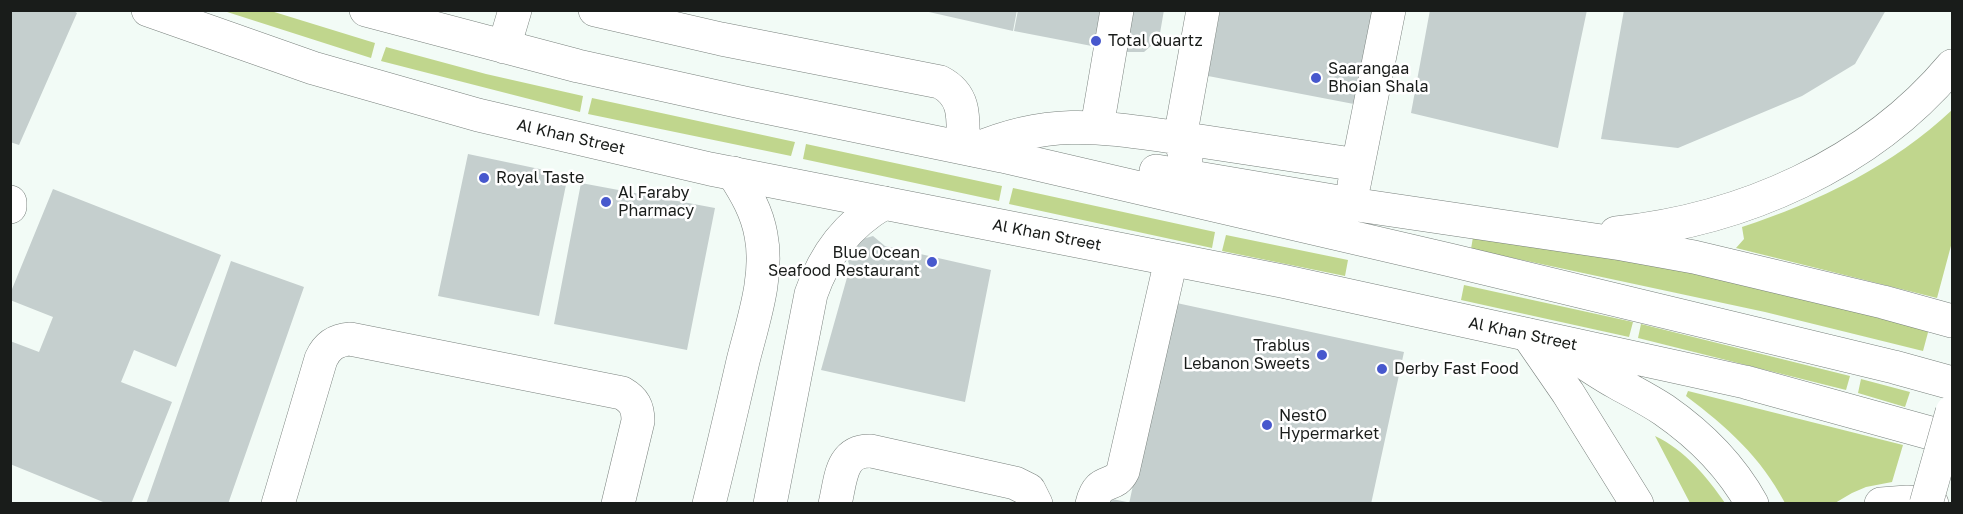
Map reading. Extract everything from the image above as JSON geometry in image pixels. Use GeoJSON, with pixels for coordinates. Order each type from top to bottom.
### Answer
{"type":"FeatureCollection","features":[{"type":"Feature","properties":{"kind":"main road","name":"Al Khan Street"},"geometry":{"type":"LineString","coordinates":[[148,10],[303,65],[500,121],[732,173],[1282,281],[1745,382],[1953,439]]}},
{"type":"Feature","properties":{"kind":"main road"},"geometry":{"type":"LineString","coordinates":[[366,10],[504,47],[661,85],[980,151],[1462,263],[1953,383]]}},
{"type":"Feature","properties":{"kind":"main road"},"geometry":{"type":"LineString","coordinates":[[504,47],[515,10]]}},
{"type":"Feature","properties":{"kind":"main road"},"geometry":{"type":"LineString","coordinates":[[595,10],[743,44],[939,82],[948,86],[959,100],[963,118],[980,151]]}},
{"type":"Feature","properties":{"kind":"main road"},"geometry":{"type":"LineString","coordinates":[[1097,128],[1117,10]]}},
{"type":"Feature","properties":{"kind":"main road"},"geometry":{"type":"LineString","coordinates":[[1189,176],[1180,138],[1203,10]]}},
{"type":"Feature","properties":{"kind":"main road"},"geometry":{"type":"LineString","coordinates":[[1351,204],[1389,10]]}},
{"type":"Feature","properties":{"kind":"main road"},"geometry":{"type":"LineString","coordinates":[[1562,237],[1617,233],[1709,217],[1796,184],[1876,137],[1912,108],[1953,66]]}},
{"type":"Feature","properties":{"kind":"main road"},"geometry":{"type":"LineString","coordinates":[[980,151],[994,142],[1034,130],[1097,128],[1358,165]]}},
{"type":"Feature","properties":{"kind":"main road"},"geometry":{"type":"LineString","coordinates":[[980,151],[1066,158],[1562,237],[1622,244],[1694,257],[1953,321]]}},
{"type":"Feature","properties":{"kind":"main road"},"geometry":{"type":"LineString","coordinates":[[709,504],[757,304],[763,260],[756,214],[746,193],[732,173]]}},
{"type":"Feature","properties":{"kind":"main road"},"geometry":{"type":"LineString","coordinates":[[770,504],[811,294],[818,275],[838,241],[867,213],[884,203]]}},
{"type":"Feature","properties":{"kind":"main road"},"geometry":{"type":"LineString","coordinates":[[1092,504],[1100,486],[1120,478],[1123,471],[1172,260]]}},
{"type":"Feature","properties":{"kind":"main road"},"geometry":{"type":"LineString","coordinates":[[1539,337],[1568,393],[1636,504]]}},
{"type":"Feature","properties":{"kind":"main road"},"geometry":{"type":"LineString","coordinates":[[1539,337],[1663,409],[1683,424],[1719,457],[1752,504]]}},
{"type":"Feature","properties":{"kind":"main road"},"geometry":{"type":"LineString","coordinates":[[278,504],[324,352],[335,342],[350,339],[622,393],[635,404],[638,421],[618,504]]}},
{"type":"Feature","properties":{"kind":"main road"},"geometry":{"type":"LineString","coordinates":[[1926,504],[1953,412]]}},
{"type":"Feature","properties":{"kind":"main road"},"geometry":{"type":"LineString","coordinates":[[835,504],[846,462],[853,454],[862,450],[1015,483],[1029,490],[1036,504]]}},
{"type":"Feature","properties":{"kind":"main road"},"geometry":{"type":"LineString","coordinates":[[1881,504],[1907,502],[1932,504]]}},
{"type":"Feature","properties":{"kind":"green space"},"geometry":{"type":"Polygon","coordinates":[[[224,11],[271,11],[375,43],[371,58],[224,11]]]}},
{"type":"Feature","properties":{"kind":"green space"},"geometry":{"type":"Polygon","coordinates":[[[386,47],[486,74],[583,96],[580,112],[381,61],[386,47]]]}},
{"type":"Feature","properties":{"kind":"green space"},"geometry":{"type":"Polygon","coordinates":[[[592,98],[795,142],[791,156],[588,114],[592,98]]]}},
{"type":"Feature","properties":{"kind":"green space"},"geometry":{"type":"Polygon","coordinates":[[[1952,110],[1952,242],[1937,298],[1736,248],[1744,239],[1742,227],[1799,206],[1854,180],[1905,148],[1952,110]]]}},
{"type":"Feature","properties":{"kind":"green space"},"geometry":{"type":"Polygon","coordinates":[[[806,144],[1002,186],[999,201],[803,159],[806,144]]]}},
{"type":"Feature","properties":{"kind":"green space"},"geometry":{"type":"Polygon","coordinates":[[[1013,188],[1215,232],[1212,248],[1009,204],[1013,188]]]}},
{"type":"Feature","properties":{"kind":"green space"},"geometry":{"type":"Polygon","coordinates":[[[1474,231],[1614,254],[1930,325],[1923,351],[1765,312],[1471,249],[1474,231]]]}},
{"type":"Feature","properties":{"kind":"green space"},"geometry":{"type":"Polygon","coordinates":[[[1226,235],[1348,260],[1345,276],[1222,251],[1226,235]]]}},
{"type":"Feature","properties":{"kind":"green space"},"geometry":{"type":"Polygon","coordinates":[[[1464,285],[1633,322],[1629,337],[1461,300],[1464,285]]]}},
{"type":"Feature","properties":{"kind":"green space"},"geometry":{"type":"Polygon","coordinates":[[[1641,324],[1850,376],[1846,390],[1638,338],[1641,324]]]}},
{"type":"Feature","properties":{"kind":"green space"},"geometry":{"type":"Polygon","coordinates":[[[1861,379],[1910,392],[1905,407],[1858,393],[1861,379]]]}},
{"type":"Feature","properties":{"kind":"green space"},"geometry":{"type":"Polygon","coordinates":[[[1688,391],[1903,445],[1892,482],[1866,487],[1835,503],[1785,503],[1754,457],[1716,420],[1686,396],[1688,391]]]}},
{"type":"Feature","properties":{"kind":"green space"},"geometry":{"type":"Polygon","coordinates":[[[1655,436],[1686,456],[1725,503],[1690,503],[1655,436]]]}},
{"type":"Feature","properties":{"kind":"building"},"geometry":{"type":"Polygon","coordinates":[[[10,10],[72,10],[77,13],[19,145],[10,142],[10,10]]]}},
{"type":"Feature","properties":{"kind":"building"},"geometry":{"type":"Polygon","coordinates":[[[920,10],[1017,10],[1013,31],[920,10]]]}},
{"type":"Feature","properties":{"kind":"building","name":"Total Quartz"},"geometry":{"type":"Polygon","coordinates":[[[1018,10],[1164,10],[1159,39],[1144,52],[1123,52],[1014,31],[1018,10]]]}},
{"type":"Feature","properties":{"kind":"building"},"geometry":{"type":"Polygon","coordinates":[[[1220,10],[1377,10],[1359,105],[1208,76],[1220,10]]]}},
{"type":"Feature","properties":{"kind":"building"},"geometry":{"type":"Polygon","coordinates":[[[1430,10],[1587,10],[1558,148],[1411,113],[1430,10]]]}},
{"type":"Feature","properties":{"kind":"building"},"geometry":{"type":"Polygon","coordinates":[[[1624,10],[1886,10],[1855,64],[1802,96],[1678,148],[1601,139],[1624,10]]]}},
{"type":"Feature","properties":{"kind":"building"},"geometry":{"type":"Polygon","coordinates":[[[468,154],[568,175],[539,316],[438,296],[468,154]]]}},
{"type":"Feature","properties":{"kind":"building"},"geometry":{"type":"Polygon","coordinates":[[[581,183],[715,208],[687,350],[554,324],[581,183]]]}},
{"type":"Feature","properties":{"kind":"building"},"geometry":{"type":"Polygon","coordinates":[[[53,189],[221,255],[176,367],[134,350],[121,382],[172,402],[131,504],[108,504],[10,464],[10,341],[39,352],[53,317],[10,300],[10,294],[53,189]]]}},
{"type":"Feature","properties":{"kind":"building"},"geometry":{"type":"Polygon","coordinates":[[[873,236],[885,246],[991,270],[965,402],[821,370],[850,267],[846,255],[856,241],[873,236]]]}},
{"type":"Feature","properties":{"kind":"building"},"geometry":{"type":"Polygon","coordinates":[[[231,261],[304,287],[228,504],[146,504],[231,261]]]}},
{"type":"Feature","properties":{"kind":"building","name":"NestO Hypermarket"},"geometry":{"type":"Polygon","coordinates":[[[1172,302],[1404,352],[1371,504],[1129,504],[1172,302]]]}},
{"type":"Feature","properties":{"kind":"building"},"geometry":{"type":"Polygon","coordinates":[[[1107,498],[1127,502],[1127,504],[1105,504],[1107,498]]]}},
{"type":"Feature","properties":{"kind":"place","name":"Total Quartz"},"geometry":{"type":"Point","coordinates":[1096,41]}},
{"type":"Feature","properties":{"kind":"place","name":"Saarangaa Bhoian Shala"},"geometry":{"type":"Point","coordinates":[1316,78]}},
{"type":"Feature","properties":{"kind":"place","name":"Royal Taste"},"geometry":{"type":"Point","coordinates":[484,178]}},
{"type":"Feature","properties":{"kind":"place","name":"Al Faraby Pharmacy"},"geometry":{"type":"Point","coordinates":[606,202]}},
{"type":"Feature","properties":{"kind":"place","name":"Blue Ocean Seafood Restaurant"},"geometry":{"type":"Point","coordinates":[932,262]}},
{"type":"Feature","properties":{"kind":"place","name":"Trablus Lebanon Sweets"},"geometry":{"type":"Point","coordinates":[1322,355]}},
{"type":"Feature","properties":{"kind":"place","name":"Derby Fast Food"},"geometry":{"type":"Point","coordinates":[1382,369]}},
{"type":"Feature","properties":{"kind":"place","name":"NestO Hypermarket"},"geometry":{"type":"Point","coordinates":[1267,425]}}]}
